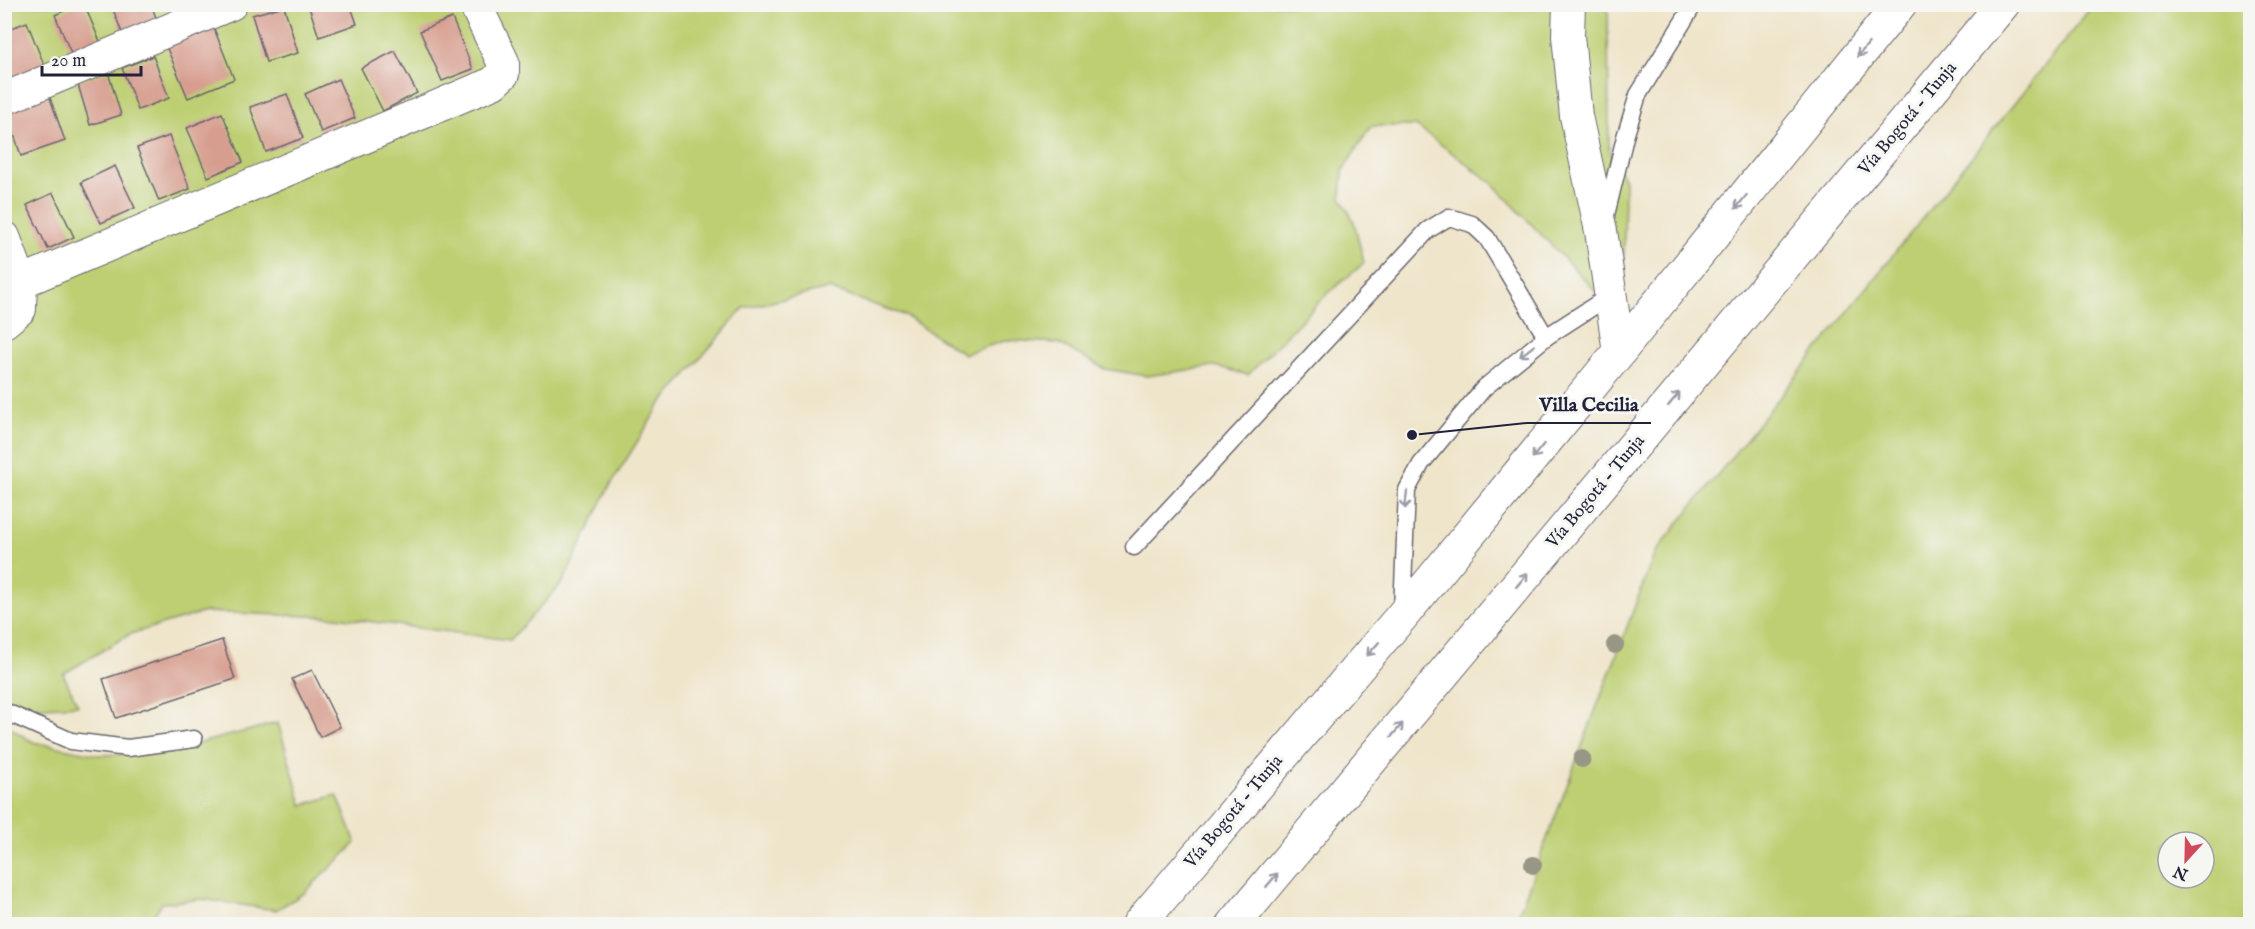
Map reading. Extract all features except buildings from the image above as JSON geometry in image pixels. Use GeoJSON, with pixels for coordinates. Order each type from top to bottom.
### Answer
{"type":"FeatureCollection","features":[{"type":"Feature","properties":{"kind":"highway","name":"Vía Bogotá - Tunja"},"geometry":{"type":"LineString","coordinates":[[1140,924],[1402,616],[1900,4]]}},
{"type":"Feature","properties":{"kind":"highway","name":"Vía Bogotá - Tunja"},"geometry":{"type":"LineString","coordinates":[[1234,924],[2003,4]]}},
{"type":"Feature","properties":{"kind":"street"},"geometry":{"type":"LineString","coordinates":[[4,99],[231,4]]}},
{"type":"Feature","properties":{"kind":"street"},"geometry":{"type":"LineString","coordinates":[[21,282],[493,83],[502,74],[503,62],[475,4]]}},
{"type":"Feature","properties":{"kind":"street"},"geometry":{"type":"LineString","coordinates":[[1569,4],[1568,36],[1576,116],[1601,231],[1619,352]]}},
{"type":"Feature","properties":{"kind":"street"},"geometry":{"type":"LineString","coordinates":[[4,237],[21,282],[20,309],[4,322]]}},
{"type":"Feature","properties":{"kind":"lane"},"geometry":{"type":"LineString","coordinates":[[1601,231],[1638,95],[1694,4]]}},
{"type":"Feature","properties":{"kind":"lane"},"geometry":{"type":"LineString","coordinates":[[1134,547],[1428,230],[1449,218],[1472,224],[1487,238],[1546,337]]}},
{"type":"Feature","properties":{"kind":"lane"},"geometry":{"type":"LineString","coordinates":[[1402,616],[1407,490],[1420,464],[1484,388],[1546,337],[1611,295]]}},
{"type":"Feature","properties":{"kind":"lane"},"geometry":{"type":"LineString","coordinates":[[4,711],[71,741],[128,748],[194,739]]}},
{"type":"Feature","properties":{"kind":"green space"},"geometry":{"type":"Polygon","coordinates":[[[5,5],[1608,5],[1609,150],[1625,180],[1623,320],[1491,182],[1416,126],[1371,126],[1343,170],[1341,197],[1354,222],[1364,263],[1326,295],[1248,375],[1215,366],[1147,376],[1105,369],[1058,343],[1007,340],[964,354],[904,315],[829,289],[744,308],[660,405],[608,489],[563,582],[510,640],[336,617],[205,612],[130,634],[63,674],[78,705],[26,708],[5,701],[5,5]]]}},
{"type":"Feature","properties":{"kind":"green space"},"geometry":{"type":"Polygon","coordinates":[[[2093,5],[2250,5],[2250,924],[1512,924],[1518,915],[1655,553],[2093,5]]]}},
{"type":"Feature","properties":{"kind":"green space"},"geometry":{"type":"Polygon","coordinates":[[[278,723],[302,805],[337,795],[356,843],[303,894],[276,910],[201,899],[162,903],[148,924],[5,924],[5,725],[33,742],[98,755],[160,753],[278,723]]]}},
{"type":"Feature","properties":{"kind":"place","name":"Villa Cecilia"},"geometry":{"type":"Point","coordinates":[1412,435]}}]}
